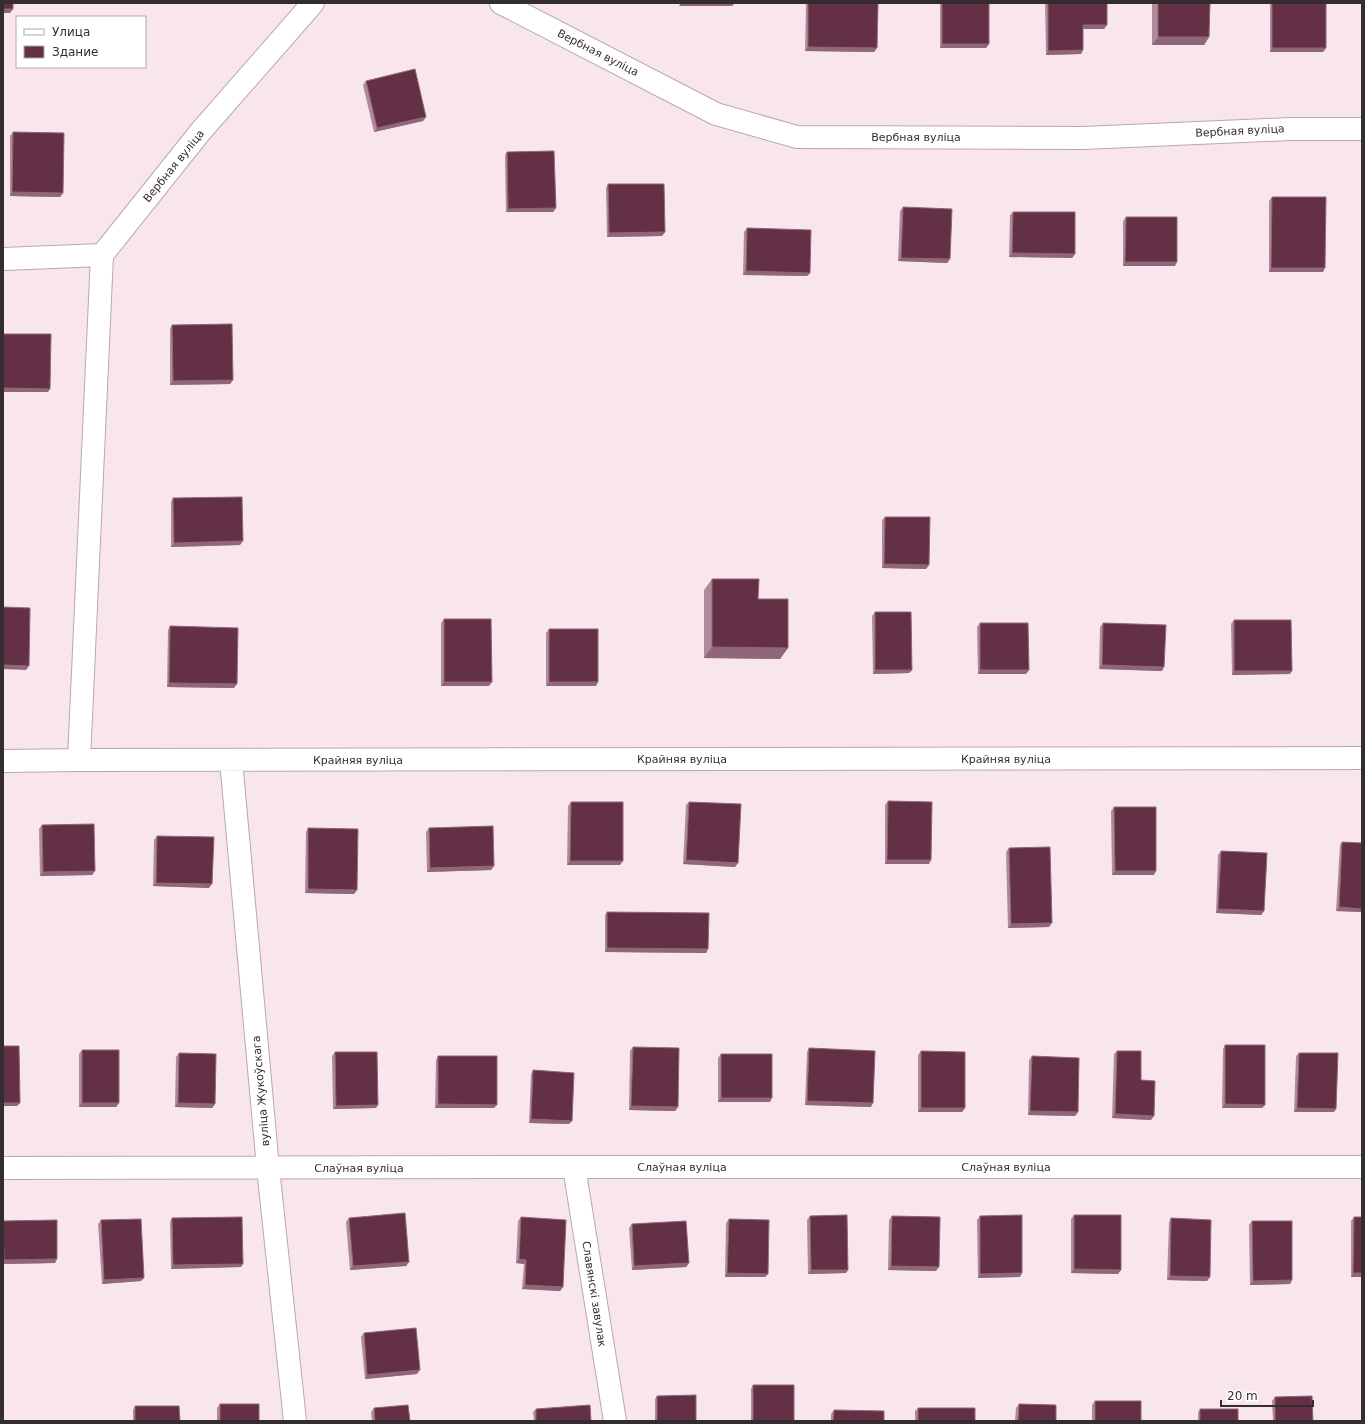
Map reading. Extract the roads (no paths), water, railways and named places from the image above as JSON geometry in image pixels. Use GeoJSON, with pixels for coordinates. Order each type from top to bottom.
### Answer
{"type":"FeatureCollection","features":[{"type":"Feature","properties":{"kind":"street","name":"Вербная вуліца"},"geometry":{"type":"LineString","coordinates":[[102,255],[201,131],[313,3]]}},
{"type":"Feature","properties":{"kind":"street","name":"Вербная вуліца"},"geometry":{"type":"LineString","coordinates":[[501,3],[716,114],[797,137],[1083,138],[1291,128],[1362,129]]}},
{"type":"Feature","properties":{"kind":"street"},"geometry":{"type":"LineString","coordinates":[[3,259],[102,255],[79,760]]}},
{"type":"Feature","properties":{"kind":"street","name":"Крайняя вуліца"},"geometry":{"type":"LineString","coordinates":[[3,761],[1362,758]]}},
{"type":"Feature","properties":{"kind":"street","name":"вуліца Жукоўскага"},"geometry":{"type":"LineString","coordinates":[[231,760],[268,1168],[295,1421]]}},
{"type":"Feature","properties":{"kind":"street","name":"Славянскі завулак"},"geometry":{"type":"LineString","coordinates":[[574,1167],[615,1421]]}},
{"type":"Feature","properties":{"kind":"street","name":"Слаўная вуліца"},"geometry":{"type":"LineString","coordinates":[[3,1168],[1362,1167]]}}]}
